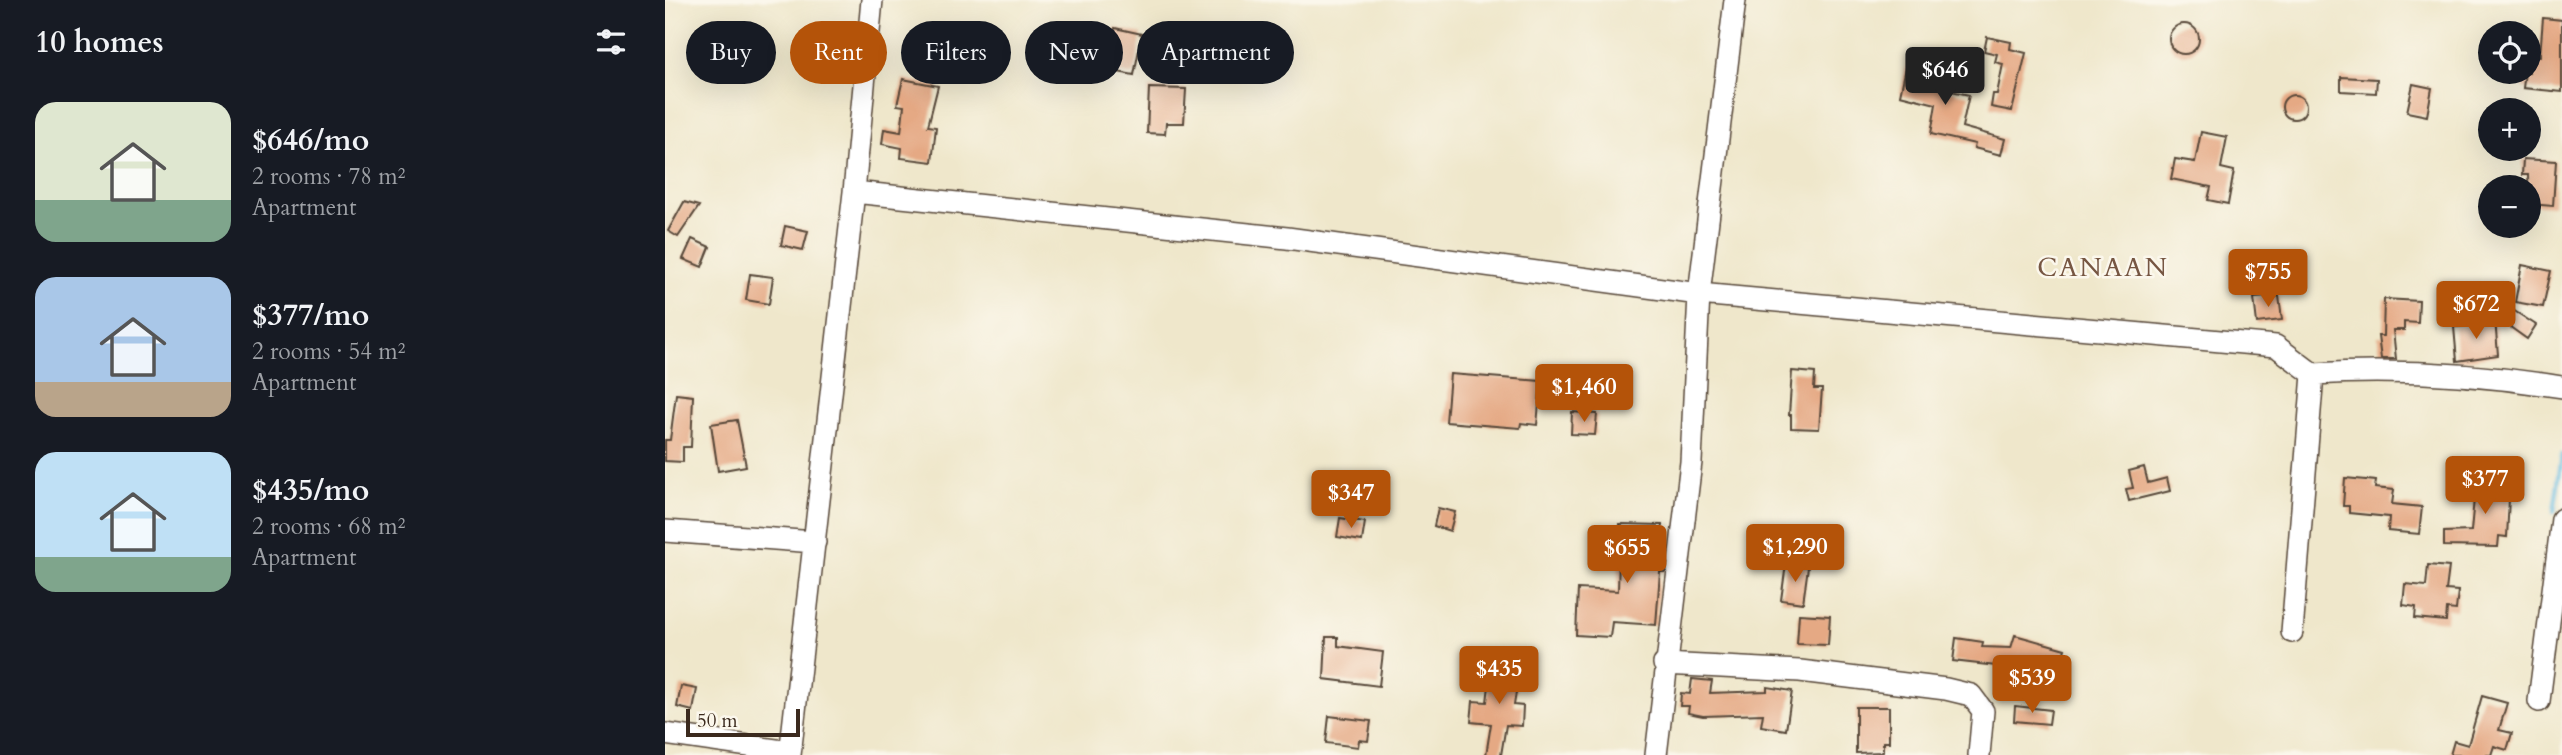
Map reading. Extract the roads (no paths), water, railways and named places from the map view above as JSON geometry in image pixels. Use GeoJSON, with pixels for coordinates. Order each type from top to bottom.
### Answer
{"type":"FeatureCollection","features":[{"type":"Feature","properties":{"kind":"street"},"geometry":{"type":"LineString","coordinates":[[665,734],[790,753],[854,192],[872,0]]}},
{"type":"Feature","properties":{"kind":"street"},"geometry":{"type":"LineString","coordinates":[[1656,755],[1664,664],[1691,462],[1699,294],[1735,0]]}},
{"type":"Feature","properties":{"kind":"street"},"geometry":{"type":"LineString","coordinates":[[854,192],[1287,238],[1699,294],[2276,346],[2313,374],[2362,371],[2487,376],[2562,387]]}},
{"type":"Feature","properties":{"kind":"street"},"geometry":{"type":"LineString","coordinates":[[2292,632],[2313,374]]}},
{"type":"Feature","properties":{"kind":"street"},"geometry":{"type":"LineString","coordinates":[[2539,701],[2558,592],[2562,519]]}},
{"type":"Feature","properties":{"kind":"street"},"geometry":{"type":"LineString","coordinates":[[665,531],[815,542]]}},
{"type":"Feature","properties":{"kind":"street"},"geometry":{"type":"LineString","coordinates":[[1664,664],[1800,671],[1946,689],[1971,695],[1983,711],[1979,755]]}},
{"type":"Feature","properties":{"kind":"waterway"},"geometry":{"type":"LineString","coordinates":[[2554,512],[2562,455]]}},
{"type":"Feature","properties":{"kind":"district","name":"CANAAN"},"geometry":{"type":"Point","coordinates":[2103,267]}}]}
